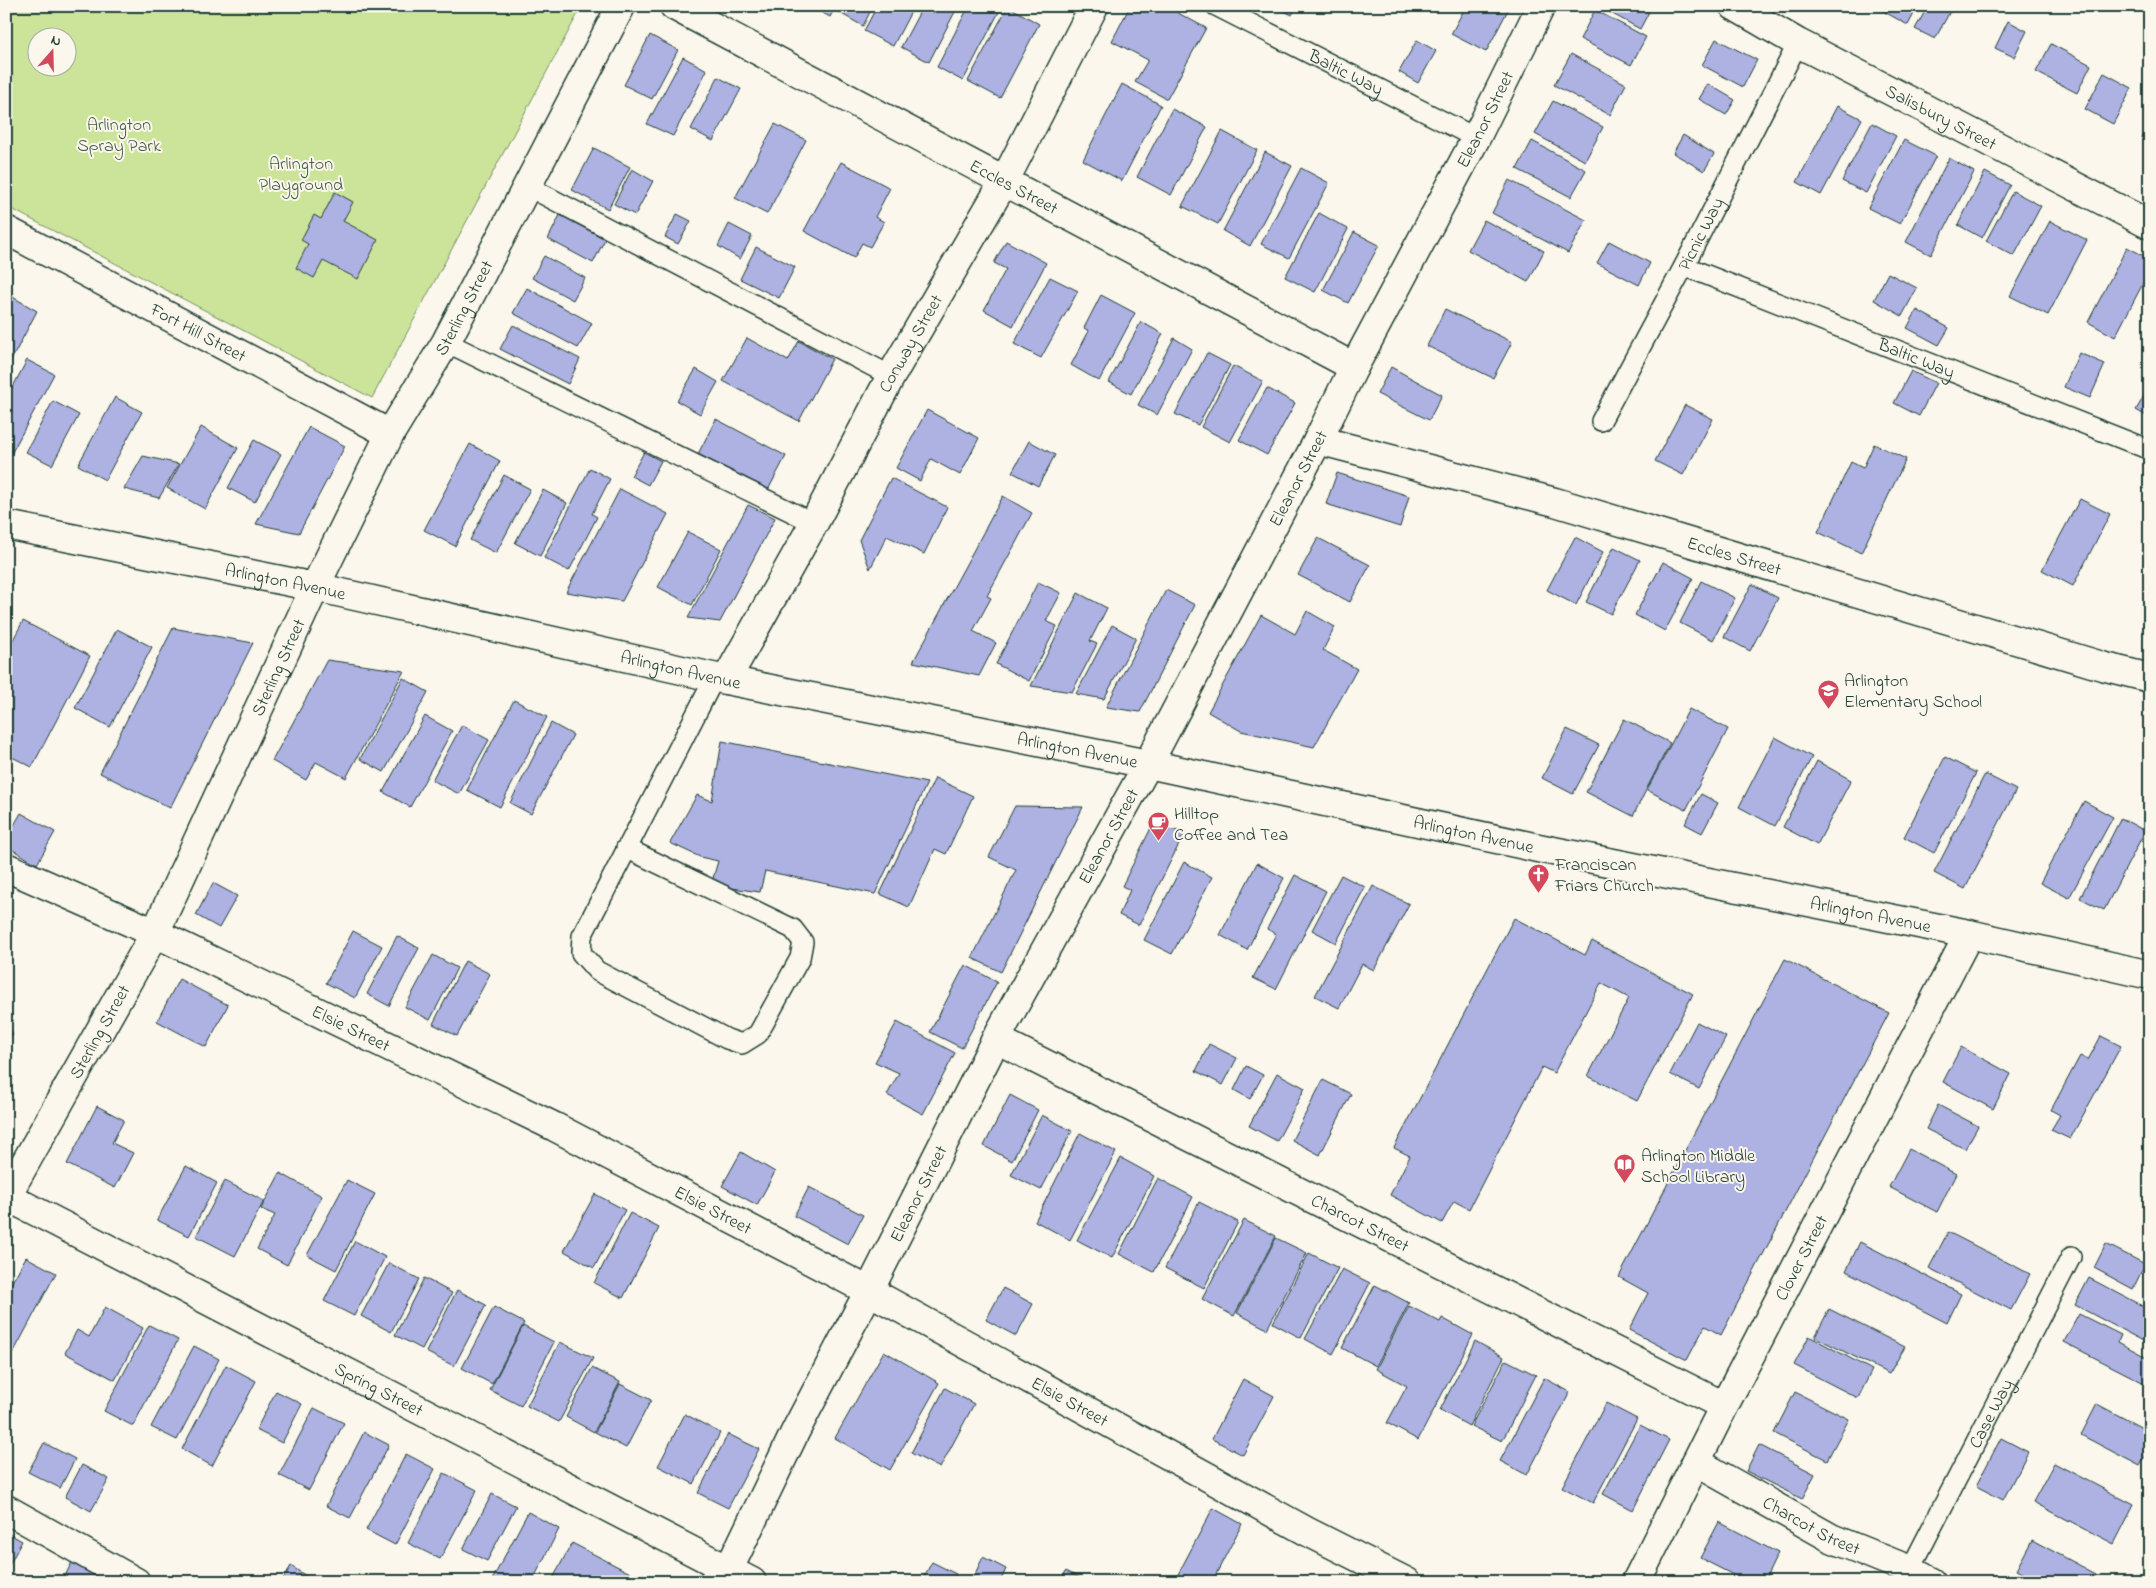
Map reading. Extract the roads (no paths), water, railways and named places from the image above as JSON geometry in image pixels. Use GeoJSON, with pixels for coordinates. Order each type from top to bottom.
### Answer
{"type":"FeatureCollection","features":[{"type":"Feature","properties":{"kind":"street","name":"Sterling Street"},"geometry":{"type":"LineString","coordinates":[[6,1196],[155,933],[315,586],[390,434],[446,342],[621,6]]}},
{"type":"Feature","properties":{"kind":"street","name":"Eccles Street"},"geometry":{"type":"LineString","coordinates":[[674,6],[1005,180],[1354,367]]}},
{"type":"Feature","properties":{"kind":"street","name":"Conway Street"},"geometry":{"type":"LineString","coordinates":[[721,678],[814,524],[891,376],[1005,180],[1094,6]]}},
{"type":"Feature","properties":{"kind":"street","name":"Eleanor Street"},"geometry":{"type":"LineString","coordinates":[[721,1575],[869,1291],[996,1039],[1148,764],[1318,440],[1354,367],[1476,138],[1541,6]]}},
{"type":"Feature","properties":{"kind":"street","name":"Salisbury Street"},"geometry":{"type":"LineString","coordinates":[[1734,6],[1798,43],[2150,225]]}},
{"type":"Feature","properties":{"kind":"street","name":"Fort Hill Street"},"geometry":{"type":"LineString","coordinates":[[6,230],[390,434]]}},
{"type":"Feature","properties":{"kind":"street","name":"Eccles Street"},"geometry":{"type":"LineString","coordinates":[[1318,440],[1555,502],[2093,663],[2150,678]]}},
{"type":"Feature","properties":{"kind":"street","name":"Arlington Avenue"},"geometry":{"type":"LineString","coordinates":[[6,525],[315,586],[721,678],[1148,764],[1538,848],[1969,934],[2150,975]]}},
{"type":"Feature","properties":{"kind":"street","name":"Elsie Street"},"geometry":{"type":"LineString","coordinates":[[6,867],[155,933],[555,1127],[869,1291],[1308,1532],[1407,1582]]}},
{"type":"Feature","properties":{"kind":"street","name":"Clover Street"},"geometry":{"type":"LineString","coordinates":[[1636,1582],[1724,1406],[1969,934]]}},
{"type":"Feature","properties":{"kind":"street","name":"Charcot Street"},"geometry":{"type":"LineString","coordinates":[[996,1039],[1724,1406]]}},
{"type":"Feature","properties":{"kind":"street","name":"Spring Street"},"geometry":{"type":"LineString","coordinates":[[6,1196],[721,1575],[752,1582]]}},
{"type":"Feature","properties":{"kind":"street","name":"Charcot Street"},"geometry":{"type":"LineString","coordinates":[[1696,1462],[1831,1538],[1921,1576]]}},
{"type":"Feature","properties":{"kind":"street"},"geometry":{"type":"LineString","coordinates":[[6,1509],[136,1582]]}},
{"type":"Feature","properties":{"kind":"lane","name":"Baltic Way"},"geometry":{"type":"LineString","coordinates":[[1216,6],[1476,138]]}},
{"type":"Feature","properties":{"kind":"lane","name":"Picnic Way"},"geometry":{"type":"LineString","coordinates":[[1601,421],[1684,266],[1798,43]]}},
{"type":"Feature","properties":{"kind":"lane"},"geometry":{"type":"LineString","coordinates":[[527,186],[891,376]]}},
{"type":"Feature","properties":{"kind":"lane","name":"Baltic Way"},"geometry":{"type":"LineString","coordinates":[[1684,266],[2150,450]]}},
{"type":"Feature","properties":{"kind":"lane"},"geometry":{"type":"LineString","coordinates":[[446,342],[814,524]]}},
{"type":"Feature","properties":{"kind":"lane"},"geometry":{"type":"LineString","coordinates":[[626,848],[793,929],[802,942],[800,958],[758,1034],[742,1044],[727,1039],[597,971],[581,953],[582,936],[626,848],[721,678]]}},
{"type":"Feature","properties":{"kind":"lane","name":"Case Way"},"geometry":{"type":"LineString","coordinates":[[1921,1576],[2071,1257]]}},
{"type":"Feature","properties":{"kind":"place","name":"Arlington Elementary School"},"geometry":{"type":"Point","coordinates":[1828,709]}},
{"type":"Feature","properties":{"kind":"place","name":"Hilltop Coffee and Tea"},"geometry":{"type":"Point","coordinates":[1158,842]}},
{"type":"Feature","properties":{"kind":"place","name":"Franciscan Friars Church"},"geometry":{"type":"Point","coordinates":[1539,893]}},
{"type":"Feature","properties":{"kind":"place","name":"Arlington Middle School Library"},"geometry":{"type":"Point","coordinates":[1625,1184]}},
{"type":"Feature","properties":{"kind":"park label","name":"Arlington Spray Park"},"geometry":{"type":"Point","coordinates":[119,134]}},
{"type":"Feature","properties":{"kind":"park label","name":"Arlington Playground"},"geometry":{"type":"Point","coordinates":[301,173]}}]}
